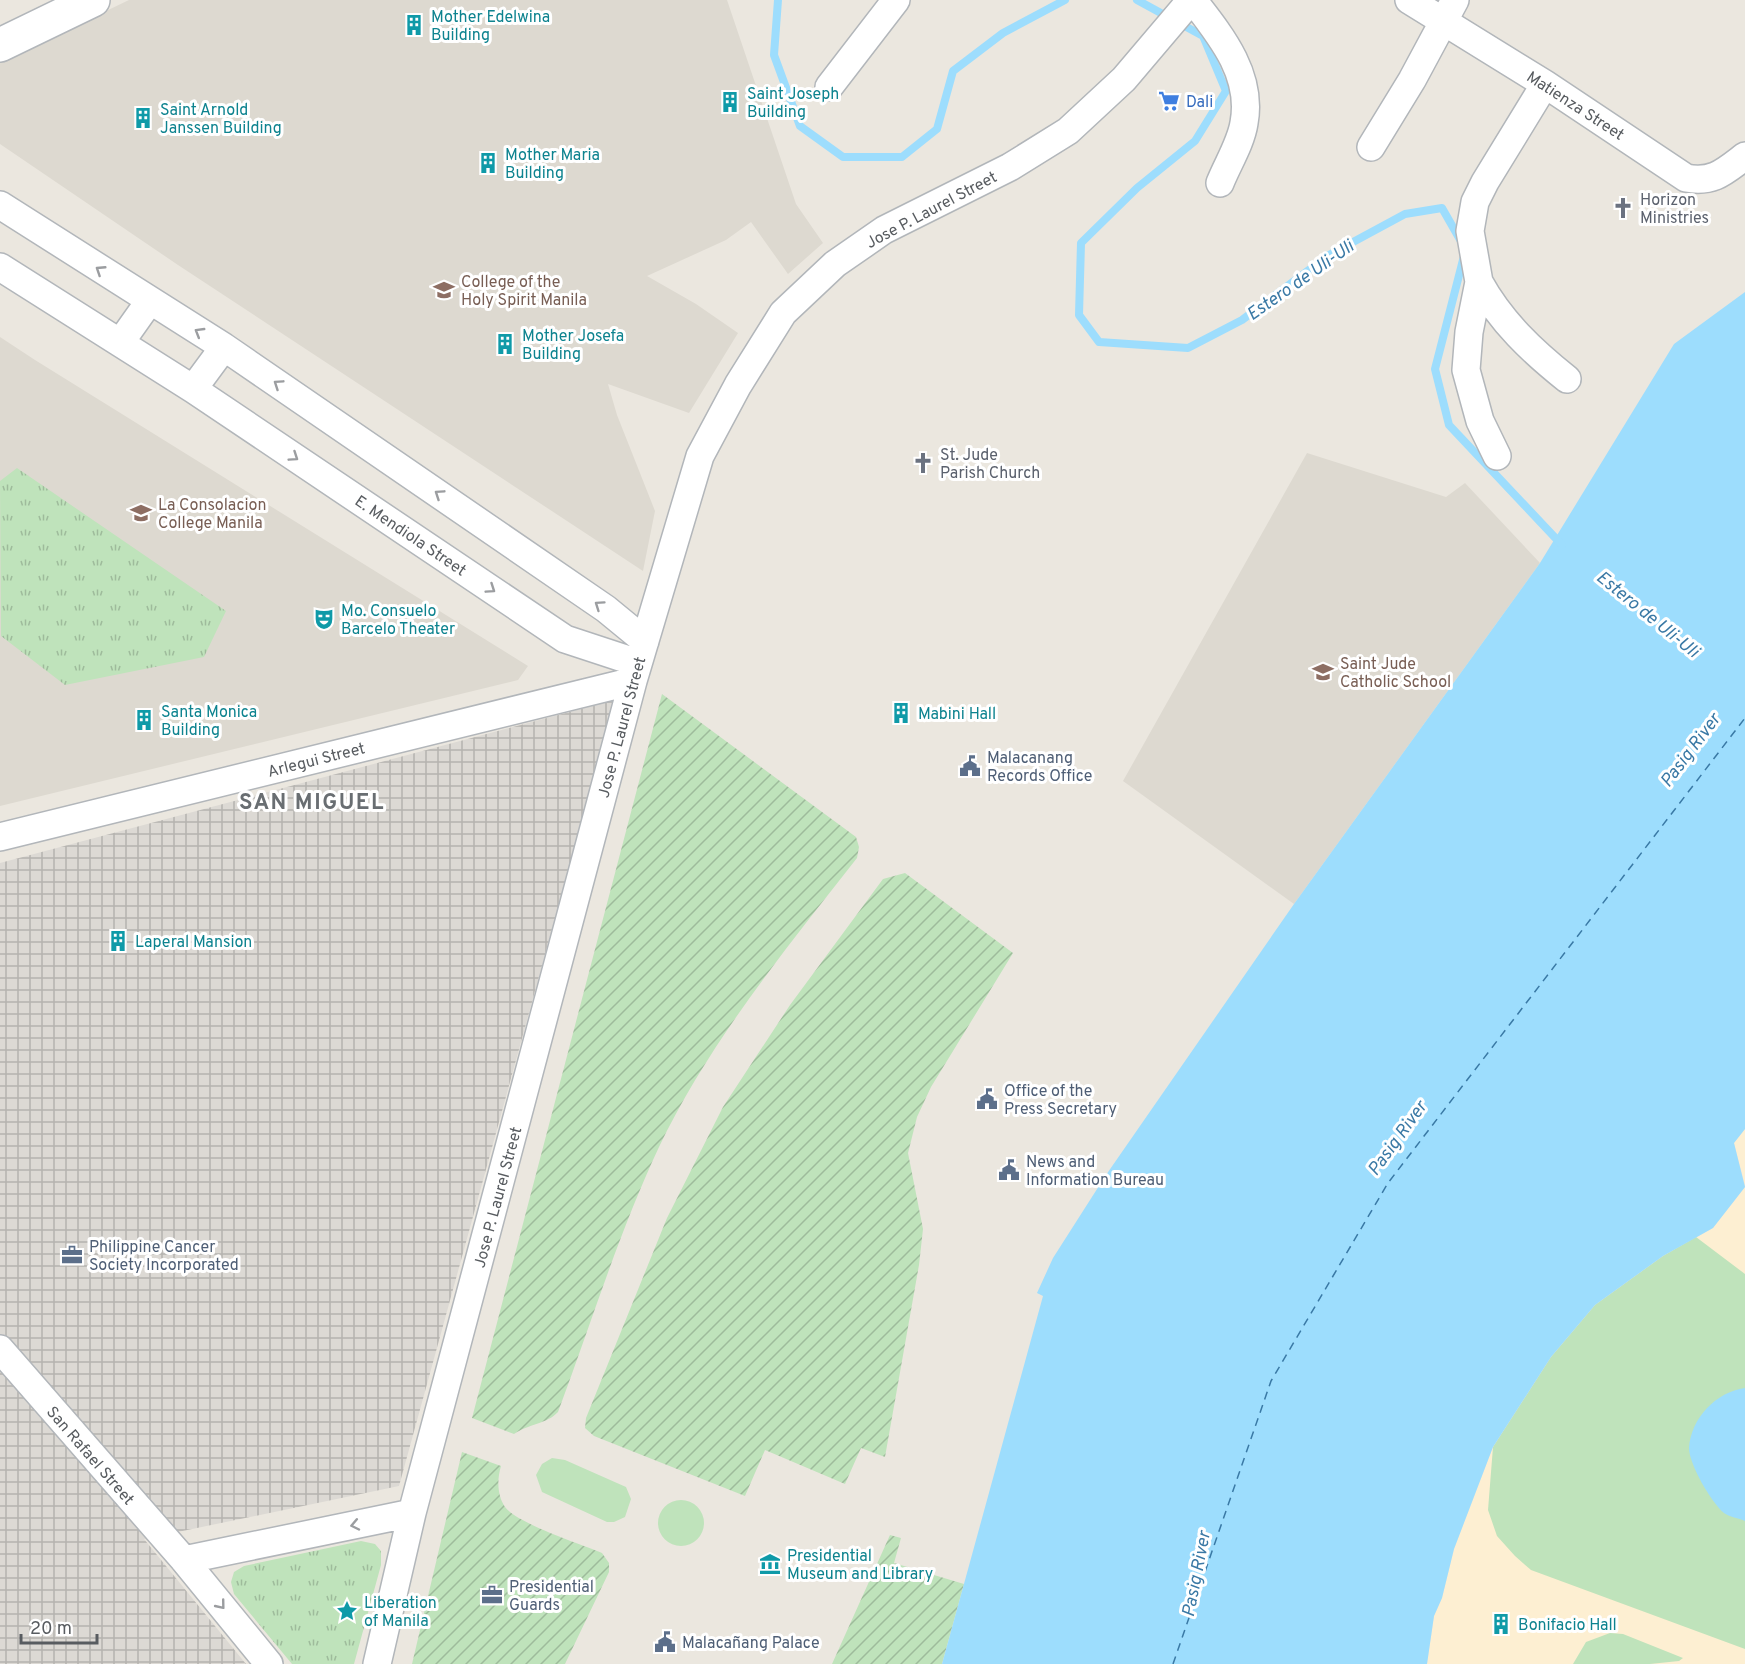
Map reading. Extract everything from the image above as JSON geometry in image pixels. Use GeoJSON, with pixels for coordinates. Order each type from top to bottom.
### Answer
{"type":"FeatureCollection","features":[{"type":"Feature","properties":{"kind":"street"},"geometry":{"type":"LineString","coordinates":[[0,45],[93,0]]}},
{"type":"Feature","properties":{"kind":"street"},"geometry":{"type":"LineString","coordinates":[[829,87],[896,0]]}},
{"type":"Feature","properties":{"kind":"street","name":"Matienza Street"},"geometry":{"type":"LineString","coordinates":[[1409,0],[1449,10],[1545,84],[1686,177],[1702,181],[1719,175],[1745,156]]}},
{"type":"Feature","properties":{"kind":"street"},"geometry":{"type":"LineString","coordinates":[[1189,4],[1222,38],[1243,77],[1244,124],[1220,183]]}},
{"type":"Feature","properties":{"kind":"street","name":"Jose P. Laurel Street"},"geometry":{"type":"LineString","coordinates":[[377,1664],[412,1513],[639,662],[676,530],[700,456],[738,385],[783,313],[835,264],[884,230],[1010,166],[1068,131],[1124,79],[1189,4]]}},
{"type":"Feature","properties":{"kind":"street"},"geometry":{"type":"LineString","coordinates":[[1371,147],[1412,80],[1449,10]]}},
{"type":"Feature","properties":{"kind":"street"},"geometry":{"type":"LineString","coordinates":[[1545,84],[1475,202],[1470,231],[1479,282],[1493,308],[1531,350],[1567,379]]}},
{"type":"Feature","properties":{"kind":"street"},"geometry":{"type":"LineString","coordinates":[[0,205],[149,302],[224,347],[606,609],[639,662]]}},
{"type":"Feature","properties":{"kind":"street","name":"E. Mendiola Street"},"geometry":{"type":"LineString","coordinates":[[0,267],[193,389],[565,639],[639,662]]}},
{"type":"Feature","properties":{"kind":"street"},"geometry":{"type":"LineString","coordinates":[[1479,282],[1469,332],[1466,370],[1480,422],[1497,456]]}},
{"type":"Feature","properties":{"kind":"street"},"geometry":{"type":"LineString","coordinates":[[120,343],[149,302]]}},
{"type":"Feature","properties":{"kind":"street"},"geometry":{"type":"LineString","coordinates":[[193,389],[224,347]]}},
{"type":"Feature","properties":{"kind":"street","name":"Arlegui Street"},"geometry":{"type":"LineString","coordinates":[[0,837],[639,662]]}},
{"type":"Feature","properties":{"kind":"street","name":"San Rafael Street"},"geometry":{"type":"LineString","coordinates":[[0,1349],[184,1560],[269,1664]]}},
{"type":"Feature","properties":{"kind":"street"},"geometry":{"type":"LineString","coordinates":[[184,1560],[412,1513]]}},
{"type":"Feature","properties":{"kind":"shaded area","name":"College of the Holy Spirit Manila"},"geometry":{"type":"Polygon","coordinates":[[[129,0],[727,0],[796,204],[823,243],[788,274],[751,222],[726,240],[647,276],[696,304],[738,333],[689,413],[608,384],[617,415],[655,511],[643,571],[178,265],[0,144],[0,62],[129,0]]]}},
{"type":"Feature","properties":{"kind":"shaded area","name":"La Consolacion College Manila"},"geometry":{"type":"Polygon","coordinates":[[[0,337],[528,666],[518,680],[0,806],[0,337]]]}},
{"type":"Feature","properties":{"kind":"shaded area","name":"Saint Jude Catholic School"},"geometry":{"type":"Polygon","coordinates":[[[1307,453],[1446,497],[1465,483],[1540,563],[1294,904],[1123,781],[1307,453]]]}},
{"type":"Feature","properties":{"kind":"shaded area"},"geometry":{"type":"Polygon","coordinates":[[[615,700],[399,1486],[144,1539],[246,1664],[0,1664],[0,863],[615,700]]]}},
{"type":"Feature","properties":{"kind":"shaded area"},"geometry":{"type":"Polygon","coordinates":[[[1745,1129],[1745,1185],[1734,1143],[1745,1129]]]}},
{"type":"Feature","properties":{"kind":"shaded area"},"geometry":{"type":"Polygon","coordinates":[[[1745,1187],[1745,1664],[1427,1664],[1434,1616],[1442,1598],[1454,1549],[1493,1447],[1663,1256],[1713,1228],[1745,1187]]]}},
{"type":"Feature","properties":{"kind":"green space"},"geometry":{"type":"Polygon","coordinates":[[[17,468],[226,611],[204,657],[65,685],[1,636],[0,481],[17,468]]]}},
{"type":"Feature","properties":{"kind":"green space"},"geometry":{"type":"Polygon","coordinates":[[[662,694],[856,837],[859,847],[857,858],[750,997],[701,1070],[679,1108],[659,1147],[631,1212],[558,1412],[514,1434],[472,1418],[662,694]]]}},
{"type":"Feature","properties":{"kind":"green space"},"geometry":{"type":"Polygon","coordinates":[[[905,873],[1013,953],[931,1087],[917,1117],[908,1153],[923,1229],[919,1265],[885,1457],[861,1448],[845,1484],[765,1450],[745,1496],[594,1436],[585,1428],[586,1418],[667,1218],[723,1107],[790,1005],[883,879],[905,873]]]}},
{"type":"Feature","properties":{"kind":"green space"},"geometry":{"type":"Polygon","coordinates":[[[1696,1237],[1745,1274],[1745,1649],[1531,1570],[1497,1536],[1488,1510],[1493,1447],[1551,1357],[1595,1305],[1663,1256],[1696,1237]]]}},
{"type":"Feature","properties":{"kind":"green space"},"geometry":{"type":"Polygon","coordinates":[[[462,1452],[501,1466],[499,1492],[505,1507],[512,1513],[536,1527],[602,1553],[609,1563],[609,1572],[565,1664],[412,1664],[462,1452]]]}},
{"type":"Feature","properties":{"kind":"green space"},"geometry":{"type":"Polygon","coordinates":[[[552,1458],[565,1460],[626,1487],[631,1499],[625,1517],[614,1522],[607,1522],[542,1492],[536,1475],[542,1464],[552,1458]]]}},
{"type":"Feature","properties":{"kind":"green space"},"geometry":{"type":"Polygon","coordinates":[[[681,1500],[690,1501],[698,1506],[703,1514],[703,1532],[698,1540],[690,1545],[681,1546],[672,1545],[664,1540],[659,1532],[658,1523],[659,1514],[664,1506],[672,1501],[681,1500]]]}},
{"type":"Feature","properties":{"kind":"green space"},"geometry":{"type":"Polygon","coordinates":[[[890,1535],[901,1538],[894,1563],[964,1584],[942,1664],[832,1664],[890,1535]]]}},
{"type":"Feature","properties":{"kind":"green space"},"geometry":{"type":"Polygon","coordinates":[[[361,1541],[375,1544],[381,1551],[381,1565],[354,1664],[292,1664],[234,1594],[231,1582],[234,1572],[244,1566],[361,1541]]]}},
{"type":"Feature","properties":{"kind":"green space"},"geometry":{"type":"Polygon","coordinates":[[[1610,1633],[1623,1634],[1683,1658],[1679,1661],[1650,1664],[1573,1664],[1586,1642],[1610,1633]]]}},
{"type":"Feature","properties":{"kind":"water","name":"Pasig River"},"geometry":{"type":"Polygon","coordinates":[[[1745,292],[1745,1129],[1734,1143],[1745,1187],[1713,1228],[1663,1256],[1595,1305],[1551,1357],[1493,1447],[1454,1549],[1442,1598],[1434,1616],[1427,1664],[942,1664],[1043,1296],[1037,1293],[1053,1258],[1106,1175],[1294,904],[1540,563],[1674,344],[1745,292]]]}},
{"type":"Feature","properties":{"kind":"water"},"geometry":{"type":"Polygon","coordinates":[[[1745,1388],[1745,1521],[1726,1514],[1719,1508],[1697,1473],[1689,1448],[1695,1427],[1707,1408],[1724,1395],[1745,1388]]]}},
{"type":"Feature","properties":{"kind":"waterway","name":"Estero de Uli-Uli"},"geometry":{"type":"LineString","coordinates":[[778,0],[774,55],[800,126],[843,157],[902,157],[937,129],[953,71],[1003,33],[1065,0]]}},
{"type":"Feature","properties":{"kind":"waterway","name":"Estero de Uli-Uli"},"geometry":{"type":"LineString","coordinates":[[1137,0],[1203,36],[1226,91],[1195,141],[1137,188],[1081,243],[1079,315],[1099,342],[1188,348],[1242,320],[1329,255],[1405,214],[1442,208],[1462,243]]}},
{"type":"Feature","properties":{"kind":"waterway","name":"Estero de Uli-Uli"},"geometry":{"type":"LineString","coordinates":[[1464,256],[1435,369],[1449,425],[1562,545]]}},
{"type":"Feature","properties":{"kind":"ferry route"},"geometry":{"type":"LineString","coordinates":[[1173,1664],[1271,1381],[1388,1183],[1745,718]]}},
{"type":"Feature","properties":{"kind":"place","name":"Mother Edelwina Building"},"geometry":{"type":"Point","coordinates":[414,25]}},
{"type":"Feature","properties":{"kind":"place","name":"Dali"},"geometry":{"type":"Point","coordinates":[1169,101]}},
{"type":"Feature","properties":{"kind":"place","name":"Saint Joseph Building"},"geometry":{"type":"Point","coordinates":[730,102]}},
{"type":"Feature","properties":{"kind":"place","name":"Saint Arnold Janssen Building"},"geometry":{"type":"Point","coordinates":[143,118]}},
{"type":"Feature","properties":{"kind":"place","name":"Mother Maria Building"},"geometry":{"type":"Point","coordinates":[488,163]}},
{"type":"Feature","properties":{"kind":"place","name":"Horizon Ministries"},"geometry":{"type":"Point","coordinates":[1623,208]}},
{"type":"Feature","properties":{"kind":"place","name":"College of the Holy Spirit Manila"},"geometry":{"type":"Point","coordinates":[444,290]}},
{"type":"Feature","properties":{"kind":"place","name":"Mother Josefa Building"},"geometry":{"type":"Point","coordinates":[505,344]}},
{"type":"Feature","properties":{"kind":"place","name":"St. Jude Parish Church"},"geometry":{"type":"Point","coordinates":[923,463]}},
{"type":"Feature","properties":{"kind":"place","name":"La Consolacion College Manila"},"geometry":{"type":"Point","coordinates":[141,513]}},
{"type":"Feature","properties":{"kind":"place","name":"Mo. Consuelo Barcelo Theater"},"geometry":{"type":"Point","coordinates":[324,619]}},
{"type":"Feature","properties":{"kind":"place","name":"Saint Jude Catholic School"},"geometry":{"type":"Point","coordinates":[1323,672]}},
{"type":"Feature","properties":{"kind":"place","name":"Mabini Hall"},"geometry":{"type":"Point","coordinates":[901,713]}},
{"type":"Feature","properties":{"kind":"place","name":"Santa Monica Building"},"geometry":{"type":"Point","coordinates":[144,720]}},
{"type":"Feature","properties":{"kind":"place","name":"Malacanang Records Office"},"geometry":{"type":"Point","coordinates":[970,766]}},
{"type":"Feature","properties":{"kind":"place","name":"Laperal Mansion"},"geometry":{"type":"Point","coordinates":[118,941]}},
{"type":"Feature","properties":{"kind":"place","name":"Office of the Press Secretary"},"geometry":{"type":"Point","coordinates":[987,1099]}},
{"type":"Feature","properties":{"kind":"place","name":"News and Information Bureau"},"geometry":{"type":"Point","coordinates":[1009,1170]}},
{"type":"Feature","properties":{"kind":"place","name":"Philippine Cancer Society Incorporated"},"geometry":{"type":"Point","coordinates":[72,1255]}},
{"type":"Feature","properties":{"kind":"place","name":"Presidential Museum and Library"},"geometry":{"type":"Point","coordinates":[770,1564]}},
{"type":"Feature","properties":{"kind":"place","name":"Presidential Guards"},"geometry":{"type":"Point","coordinates":[492,1595]}},
{"type":"Feature","properties":{"kind":"place","name":"Liberation of Manila"},"geometry":{"type":"Point","coordinates":[347,1611]}},
{"type":"Feature","properties":{"kind":"place","name":"Bonifacio Hall"},"geometry":{"type":"Point","coordinates":[1501,1624]}},
{"type":"Feature","properties":{"kind":"place","name":"Malacañang Palace"},"geometry":{"type":"Point","coordinates":[665,1642]}},
{"type":"Feature","properties":{"kind":"district","name":"SAN MIGUEL"},"geometry":{"type":"Point","coordinates":[312,801]}}]}
